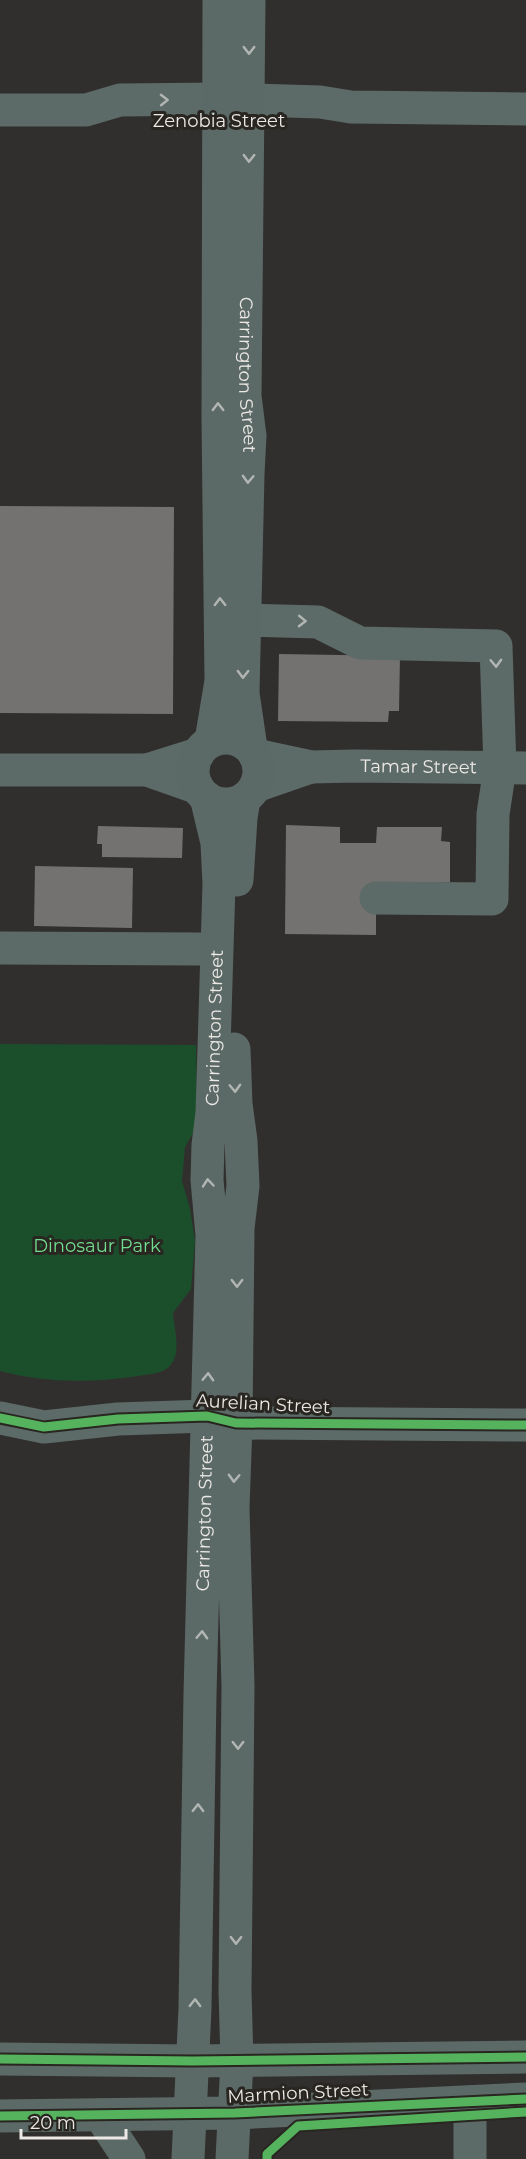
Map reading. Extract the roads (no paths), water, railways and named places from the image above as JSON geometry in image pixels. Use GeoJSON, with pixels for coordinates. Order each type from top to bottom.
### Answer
{"type":"FeatureCollection","features":[{"type":"Feature","properties":{"kind":"main road","name":"Carrington Street"},"geometry":{"type":"LineString","coordinates":[[188,2159],[222,1419],[243,1186],[241,1141],[236,1104],[235,990],[241,818],[251,772],[243,693],[250,436],[245,396],[234,111],[219,0]]}},
{"type":"Feature","properties":{"kind":"main road","name":"Carrington Street"},"geometry":{"type":"LineString","coordinates":[[204,747],[221,681],[218,417],[234,111],[249,0]]}},
{"type":"Feature","properties":{"kind":"main road"},"geometry":{"type":"LineString","coordinates":[[231,738],[242,741],[251,772],[231,804],[220,804],[202,793],[194,782],[193,769],[204,747],[231,738]]}},
{"type":"Feature","properties":{"kind":"main road","name":"Carrington Street"},"geometry":{"type":"LineString","coordinates":[[202,793],[217,843],[219,884],[212,1113],[207,1180],[222,1419],[233,1508],[238,1686],[237,2061],[232,2159]]}},
{"type":"Feature","properties":{"kind":"main road","name":"Marmion Street"},"geometry":{"type":"LineString","coordinates":[[0,2059],[237,2061],[526,2057]]}},
{"type":"Feature","properties":{"kind":"main road","name":"Marmion Street"},"geometry":{"type":"LineString","coordinates":[[0,2116],[235,2113],[526,2099]]}},
{"type":"Feature","properties":{"kind":"main road"},"geometry":{"type":"LineString","coordinates":[[100,2115],[129,2159]]}},
{"type":"Feature","properties":{"kind":"street","name":"Zenobia Street"},"geometry":{"type":"LineString","coordinates":[[0,110],[86,110],[120,100],[234,111],[320,102],[351,107],[526,109]]}},
{"type":"Feature","properties":{"kind":"street"},"geometry":{"type":"LineString","coordinates":[[244,620],[318,622],[360,643],[496,646],[513,768],[493,814],[492,899],[376,898]]}},
{"type":"Feature","properties":{"kind":"street"},"geometry":{"type":"LineString","coordinates":[[0,770],[147,770],[204,747]]}},
{"type":"Feature","properties":{"kind":"street","name":"Tamar Street"},"geometry":{"type":"LineString","coordinates":[[251,772],[354,766],[513,768]]}},
{"type":"Feature","properties":{"kind":"street"},"geometry":{"type":"LineString","coordinates":[[147,770],[202,793]]}},
{"type":"Feature","properties":{"kind":"street"},"geometry":{"type":"LineString","coordinates":[[0,948],[199,949]]}},
{"type":"Feature","properties":{"kind":"street","name":"Aurelian Street"},"geometry":{"type":"LineString","coordinates":[[0,1418],[45,1427],[118,1419],[526,1425]]}},
{"type":"Feature","properties":{"kind":"street"},"geometry":{"type":"LineString","coordinates":[[470,2102],[470,2159]]}},
{"type":"Feature","properties":{"kind":"park label","name":"Dinosaur Park"},"geometry":{"type":"Point","coordinates":[97,1246]}}]}
